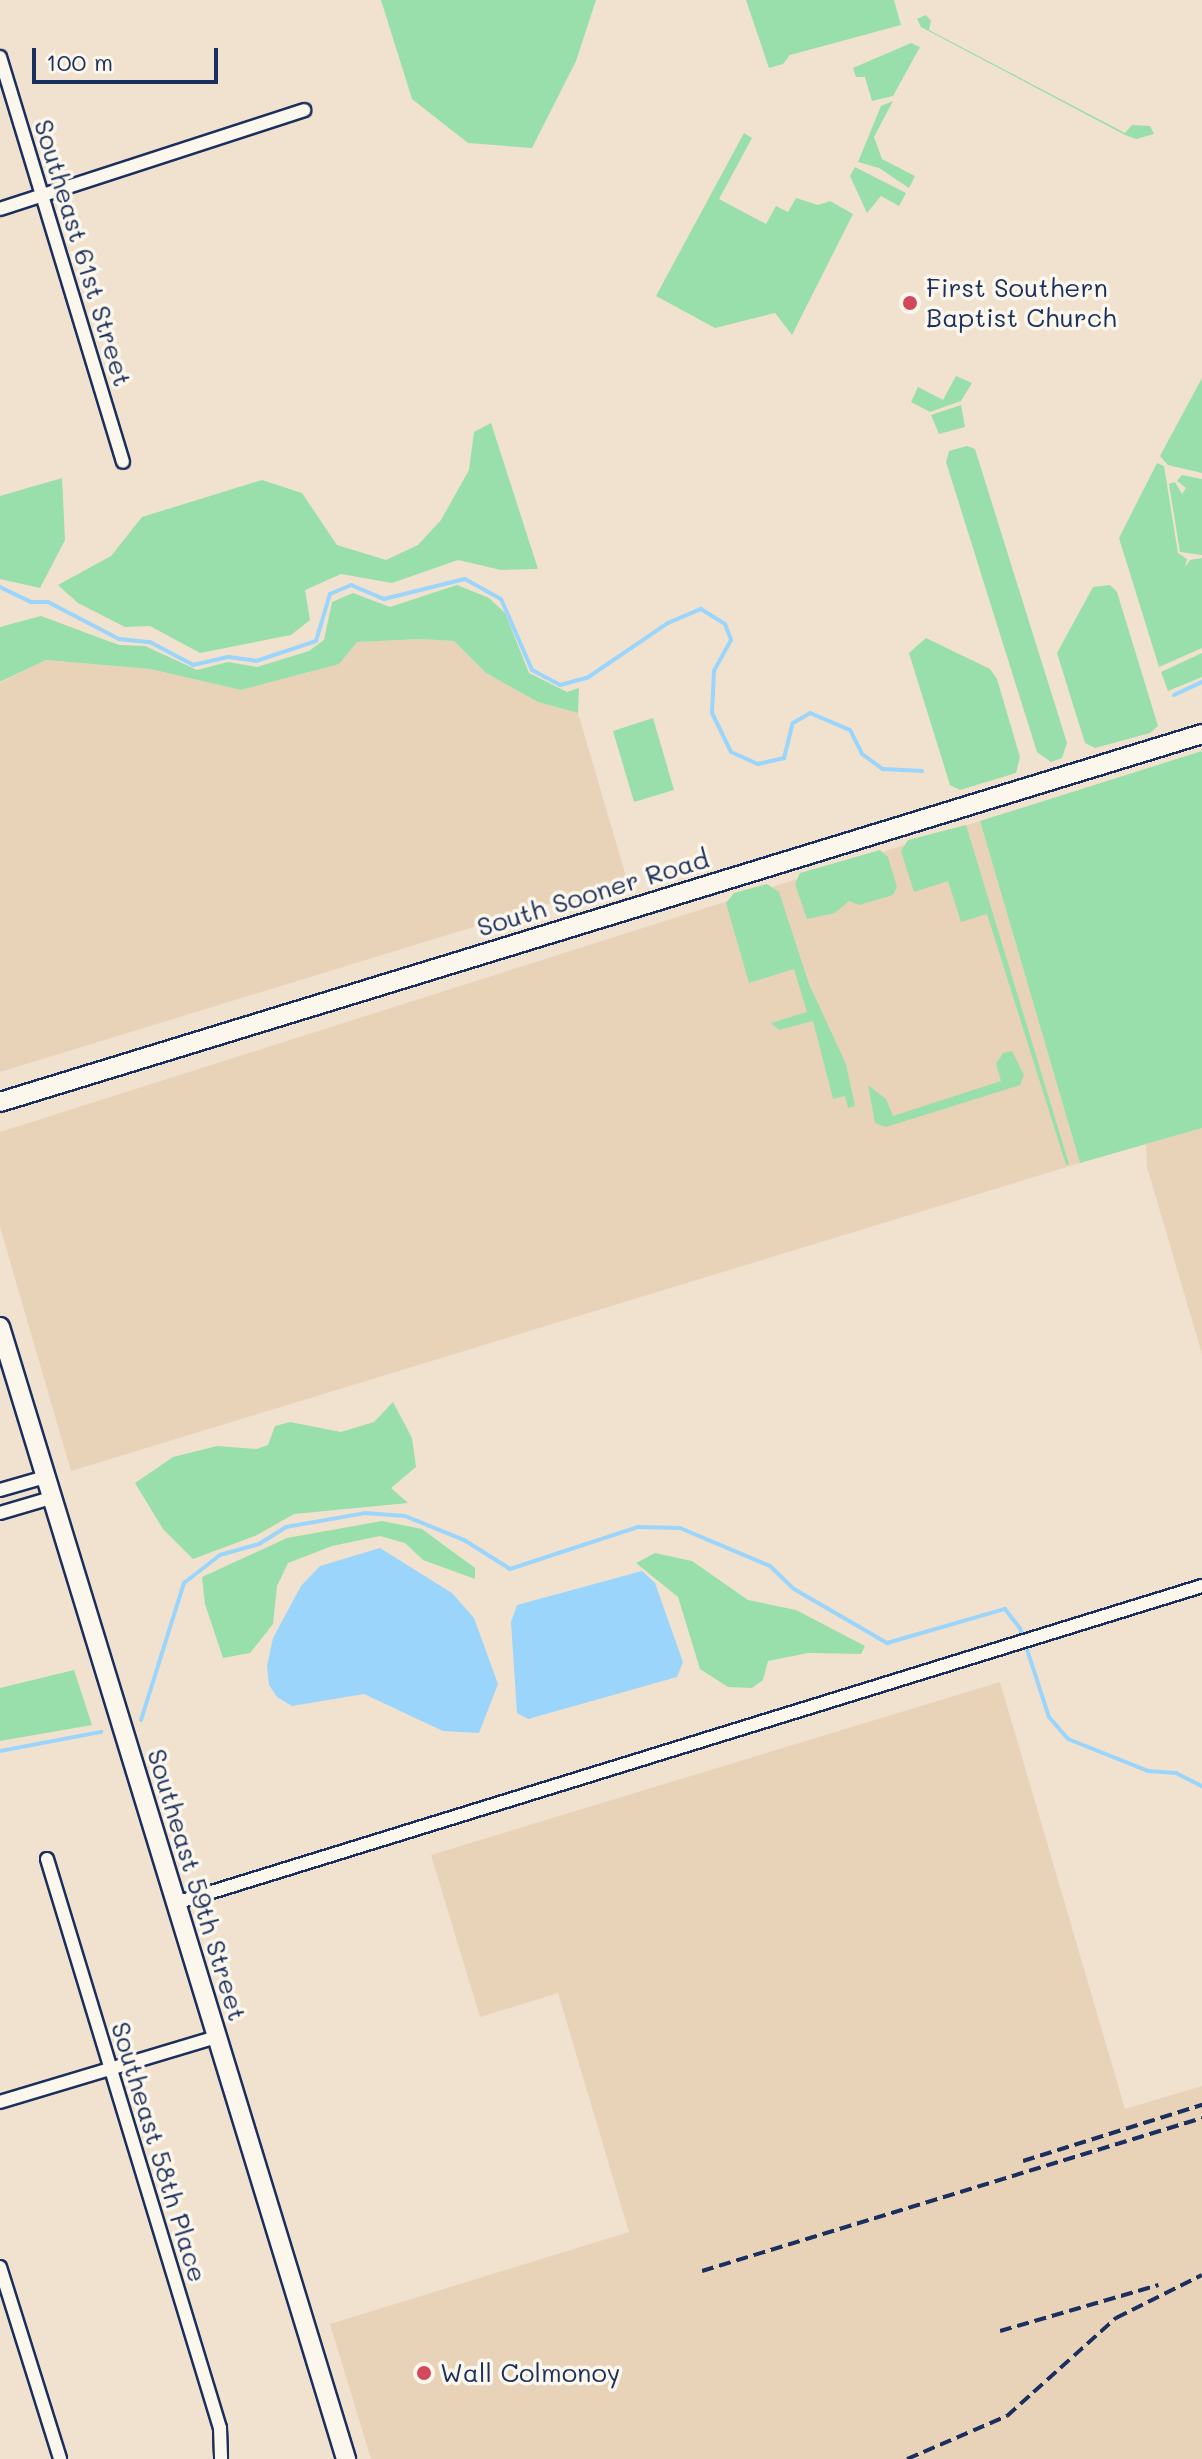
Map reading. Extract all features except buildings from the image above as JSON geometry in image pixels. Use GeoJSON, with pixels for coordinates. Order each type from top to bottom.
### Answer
{"type":"FeatureCollection","features":[{"type":"Feature","properties":{"kind":"main road","name":"South Sooner Road"},"geometry":{"type":"LineString","coordinates":[[0,1102],[1202,734]]}},
{"type":"Feature","properties":{"kind":"main road","name":"Southeast 59th Street"},"geometry":{"type":"LineString","coordinates":[[0,1327],[346,2459]]}},
{"type":"Feature","properties":{"kind":"street","name":"Southeast 61st Street"},"geometry":{"type":"LineString","coordinates":[[0,57],[123,462]]}},
{"type":"Feature","properties":{"kind":"street"},"geometry":{"type":"LineString","coordinates":[[0,209],[304,110]]}},
{"type":"Feature","properties":{"kind":"street"},"geometry":{"type":"LineString","coordinates":[[0,1490],[45,1477]]}},
{"type":"Feature","properties":{"kind":"street"},"geometry":{"type":"LineString","coordinates":[[0,1513],[51,1498]]}},
{"type":"Feature","properties":{"kind":"street"},"geometry":{"type":"LineString","coordinates":[[176,1903],[1202,1586]]}},
{"type":"Feature","properties":{"kind":"street","name":"Southeast 58th Place"},"geometry":{"type":"LineString","coordinates":[[47,1859],[220,2428],[221,2459]]}},
{"type":"Feature","properties":{"kind":"street"},"geometry":{"type":"LineString","coordinates":[[0,2102],[216,2037]]}},
{"type":"Feature","properties":{"kind":"street"},"geometry":{"type":"LineString","coordinates":[[0,2267],[60,2459]]}},
{"type":"Feature","properties":{"kind":"shaded area"},"geometry":{"type":"Polygon","coordinates":[[[454,641],[486,673],[538,702],[578,713],[627,880],[0,1072],[0,683],[46,660],[150,669],[241,690],[338,664],[357,642],[454,641]]]}},
{"type":"Feature","properties":{"kind":"shaded area"},"geometry":{"type":"Polygon","coordinates":[[[980,821],[1080,1163],[71,1471],[0,1227],[0,1132],[980,821]]]}},
{"type":"Feature","properties":{"kind":"shaded area"},"geometry":{"type":"Polygon","coordinates":[[[1202,1128],[1202,1354],[1147,1167],[1146,1144],[1202,1128]]]}},
{"type":"Feature","properties":{"kind":"shaded area"},"geometry":{"type":"Polygon","coordinates":[[[1000,1682],[1125,2109],[1202,2086],[1202,2459],[371,2459],[330,2324],[629,2232],[558,1993],[480,2017],[431,1855],[1000,1682]]]}},
{"type":"Feature","properties":{"kind":"green space"},"geometry":{"type":"Polygon","coordinates":[[[381,0],[596,0],[576,61],[532,148],[468,143],[412,99],[381,0]]]}},
{"type":"Feature","properties":{"kind":"green space"},"geometry":{"type":"Polygon","coordinates":[[[746,0],[894,0],[901,25],[790,55],[783,64],[769,68],[746,0]]]}},
{"type":"Feature","properties":{"kind":"green space"},"geometry":{"type":"Polygon","coordinates":[[[926,15],[931,21],[929,30],[1125,133],[1132,125],[1150,126],[1154,134],[1136,139],[1125,135],[921,27],[917,19],[926,15]]]}},
{"type":"Feature","properties":{"kind":"green space"},"geometry":{"type":"Polygon","coordinates":[[[911,43],[920,47],[893,96],[872,101],[865,77],[856,77],[853,68],[911,43]]]}},
{"type":"Feature","properties":{"kind":"green space"},"geometry":{"type":"Polygon","coordinates":[[[893,101],[874,137],[882,159],[915,176],[909,188],[879,168],[858,162],[881,106],[893,101]]]}},
{"type":"Feature","properties":{"kind":"green space"},"geometry":{"type":"Polygon","coordinates":[[[744,133],[752,138],[719,199],[766,224],[776,206],[788,212],[796,198],[818,205],[830,201],[853,214],[792,335],[775,313],[715,328],[656,296],[744,133]]]}},
{"type":"Feature","properties":{"kind":"green space"},"geometry":{"type":"Polygon","coordinates":[[[855,167],[906,193],[899,206],[881,196],[867,213],[850,176],[855,167]]]}},
{"type":"Feature","properties":{"kind":"green space"},"geometry":{"type":"Polygon","coordinates":[[[956,376],[972,383],[961,401],[930,412],[911,402],[918,387],[943,400],[956,376]]]}},
{"type":"Feature","properties":{"kind":"green space"},"geometry":{"type":"Polygon","coordinates":[[[1202,378],[1202,473],[1168,465],[1160,456],[1202,378]]]}},
{"type":"Feature","properties":{"kind":"green space"},"geometry":{"type":"Polygon","coordinates":[[[961,405],[965,427],[939,434],[931,415],[961,405]]]}},
{"type":"Feature","properties":{"kind":"green space"},"geometry":{"type":"Polygon","coordinates":[[[491,423],[538,569],[501,570],[458,560],[392,583],[341,574],[305,590],[310,620],[291,635],[200,653],[150,626],[125,627],[78,603],[58,585],[111,556],[142,517],[262,480],[302,493],[337,545],[386,560],[418,545],[441,520],[469,470],[474,432],[491,423]]]}},
{"type":"Feature","properties":{"kind":"green space"},"geometry":{"type":"Polygon","coordinates":[[[967,446],[975,449],[1067,743],[1062,758],[1051,762],[1037,752],[946,462],[949,451],[967,446]]]}},
{"type":"Feature","properties":{"kind":"green space"},"geometry":{"type":"Polygon","coordinates":[[[1157,463],[1164,466],[1178,553],[1187,559],[1185,567],[1190,560],[1202,558],[1202,648],[1159,667],[1119,538],[1157,463]]]}},
{"type":"Feature","properties":{"kind":"green space"},"geometry":{"type":"Polygon","coordinates":[[[1182,475],[1202,479],[1202,555],[1180,552],[1169,484],[1175,482],[1182,494],[1186,488],[1177,481],[1182,475]]]}},
{"type":"Feature","properties":{"kind":"green space"},"geometry":{"type":"Polygon","coordinates":[[[62,478],[65,540],[40,588],[0,579],[0,496],[62,478]]]}},
{"type":"Feature","properties":{"kind":"green space"},"geometry":{"type":"Polygon","coordinates":[[[457,585],[489,598],[505,613],[529,673],[567,692],[579,688],[578,713],[538,702],[486,673],[454,641],[421,639],[357,642],[339,664],[241,690],[150,669],[46,660],[0,682],[0,627],[41,616],[119,645],[145,646],[197,670],[228,662],[257,667],[309,651],[324,640],[332,602],[353,593],[390,607],[457,585]]]}},
{"type":"Feature","properties":{"kind":"green space"},"geometry":{"type":"Polygon","coordinates":[[[1110,585],[1117,592],[1158,726],[1150,733],[1095,748],[1085,743],[1057,653],[1093,587],[1110,585]]]}},
{"type":"Feature","properties":{"kind":"green space"},"geometry":{"type":"Polygon","coordinates":[[[926,638],[990,669],[997,679],[1020,757],[1016,773],[960,790],[950,785],[909,653],[926,638]]]}},
{"type":"Feature","properties":{"kind":"green space"},"geometry":{"type":"Polygon","coordinates":[[[1202,653],[1202,677],[1168,691],[1161,672],[1202,653]]]}},
{"type":"Feature","properties":{"kind":"green space"},"geometry":{"type":"Polygon","coordinates":[[[653,718],[674,790],[634,802],[613,731],[653,718]]]}},
{"type":"Feature","properties":{"kind":"green space"},"geometry":{"type":"Polygon","coordinates":[[[1202,751],[1202,1128],[1080,1163],[980,821],[1202,751]]]}},
{"type":"Feature","properties":{"kind":"green space"},"geometry":{"type":"Polygon","coordinates":[[[966,825],[1069,1164],[1066,1165],[987,914],[961,922],[948,881],[914,892],[901,851],[908,840],[966,825]]]}},
{"type":"Feature","properties":{"kind":"green space"},"geometry":{"type":"Polygon","coordinates":[[[880,850],[888,857],[897,887],[893,895],[859,905],[849,901],[835,913],[807,919],[795,884],[800,873],[880,850]]]}},
{"type":"Feature","properties":{"kind":"green space"},"geometry":{"type":"Polygon","coordinates":[[[767,884],[779,892],[809,984],[846,1064],[855,1106],[848,1108],[845,1096],[833,1099],[813,1021],[779,1030],[771,1023],[807,1012],[794,969],[749,983],[726,903],[734,893],[767,884]]]}},
{"type":"Feature","properties":{"kind":"green space"},"geometry":{"type":"Polygon","coordinates":[[[1012,1051],[1024,1075],[1020,1085],[886,1127],[875,1123],[868,1085],[886,1099],[893,1116],[1001,1081],[996,1064],[1003,1053],[1012,1051]]]}},
{"type":"Feature","properties":{"kind":"green space"},"geometry":{"type":"Polygon","coordinates":[[[393,1402],[412,1438],[416,1467],[391,1488],[408,1503],[294,1514],[257,1535],[193,1559],[163,1529],[135,1483],[173,1457],[217,1446],[257,1449],[268,1445],[275,1426],[290,1422],[341,1432],[374,1422],[393,1402]]]}},
{"type":"Feature","properties":{"kind":"green space"},"geometry":{"type":"Polygon","coordinates":[[[382,1521],[422,1529],[475,1568],[475,1579],[423,1560],[405,1543],[380,1536],[332,1546],[288,1563],[277,1586],[273,1624],[250,1653],[223,1658],[205,1604],[202,1577],[287,1538],[382,1521]]]}},
{"type":"Feature","properties":{"kind":"green space"},"geometry":{"type":"Polygon","coordinates":[[[655,1553],[692,1561],[748,1600],[796,1610],[865,1646],[861,1654],[808,1653],[768,1661],[763,1680],[752,1688],[728,1687],[700,1669],[678,1597],[636,1563],[655,1553]]]}},
{"type":"Feature","properties":{"kind":"green space"},"geometry":{"type":"Polygon","coordinates":[[[74,1670],[92,1725],[0,1741],[0,1688],[74,1670]]]}},
{"type":"Feature","properties":{"kind":"water"},"geometry":{"type":"Polygon","coordinates":[[[380,1548],[452,1593],[474,1618],[498,1684],[479,1733],[443,1731],[364,1694],[292,1706],[277,1697],[269,1685],[267,1666],[273,1638],[301,1586],[320,1566],[380,1548]]]}},
{"type":"Feature","properties":{"kind":"water"},"geometry":{"type":"Polygon","coordinates":[[[642,1571],[655,1583],[683,1662],[677,1677],[528,1719],[517,1713],[511,1622],[517,1605],[642,1571]]]}},
{"type":"Feature","properties":{"kind":"waterway"},"geometry":{"type":"LineString","coordinates":[[0,587],[31,602],[48,602],[119,639],[150,642],[193,665],[229,657],[256,661],[316,641],[330,594],[351,585],[384,599],[465,579],[501,599],[532,670],[560,685],[587,678],[668,623],[701,609],[725,624],[731,640],[714,671],[712,713],[731,752],[758,764],[784,758],[793,723],[810,713],[850,730],[862,754],[883,769],[922,771]]}},
{"type":"Feature","properties":{"kind":"waterway"},"geometry":{"type":"LineString","coordinates":[[1174,695],[1202,682]]}},
{"type":"Feature","properties":{"kind":"waterway"},"geometry":{"type":"LineString","coordinates":[[141,1720],[184,1583],[220,1555],[259,1544],[286,1527],[365,1513],[405,1516],[464,1540],[510,1569],[638,1527],[680,1528],[770,1566],[794,1589],[887,1643],[1005,1609],[1020,1628],[1049,1717],[1068,1739],[1148,1771],[1176,1773],[1202,1786]]}},
{"type":"Feature","properties":{"kind":"waterway"},"geometry":{"type":"LineString","coordinates":[[0,1751],[101,1732]]}},
{"type":"Feature","properties":{"kind":"railway"},"geometry":{"type":"LineString","coordinates":[[1023,2161],[1202,2105]]}},
{"type":"Feature","properties":{"kind":"railway"},"geometry":{"type":"LineString","coordinates":[[702,2271],[1202,2118]]}},
{"type":"Feature","properties":{"kind":"railway"},"geometry":{"type":"LineString","coordinates":[[907,2459],[1007,2416],[1116,2318],[1202,2275]]}},
{"type":"Feature","properties":{"kind":"railway"},"geometry":{"type":"LineString","coordinates":[[1000,2331],[1158,2285]]}},
{"type":"Feature","properties":{"kind":"place","name":"First Southern Baptist Church"},"geometry":{"type":"Point","coordinates":[910,303]}},
{"type":"Feature","properties":{"kind":"place","name":"Wall Colmonoy"},"geometry":{"type":"Point","coordinates":[424,2373]}}]}
